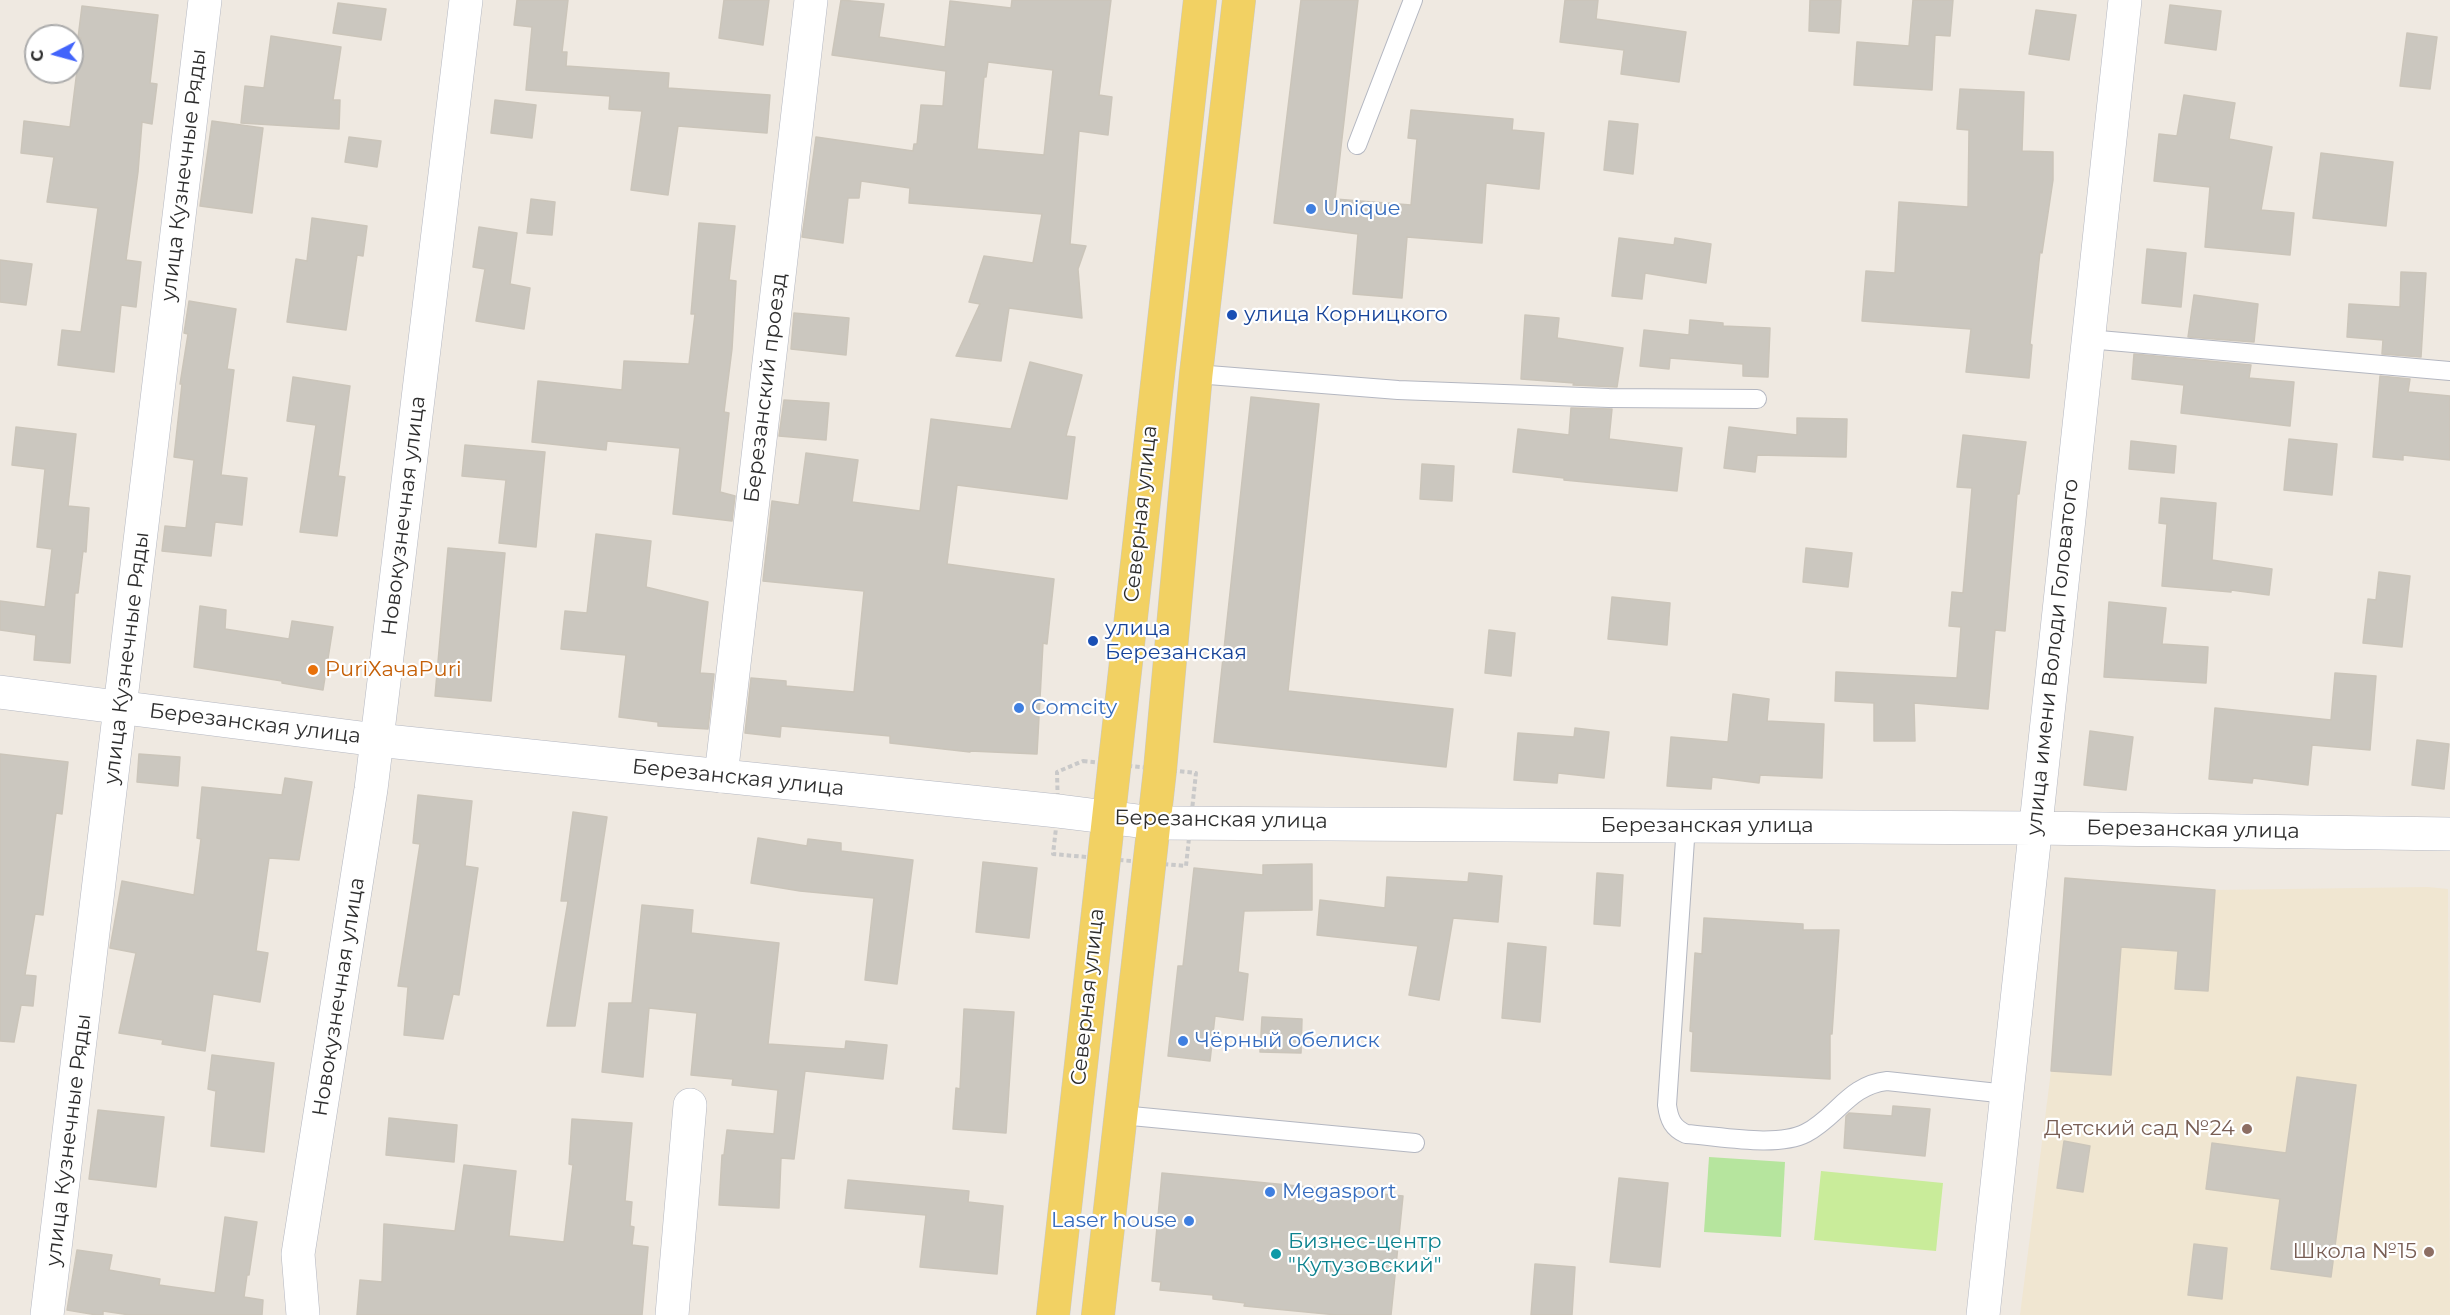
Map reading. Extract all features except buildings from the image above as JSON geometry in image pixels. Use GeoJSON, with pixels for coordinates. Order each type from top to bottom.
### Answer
{"type":"FeatureCollection","features":[{"type":"Feature","properties":{"kind":"main road","name":"Северная улица"},"geometry":{"type":"LineString","coordinates":[[1053,1315],[1200,0]]}},
{"type":"Feature","properties":{"kind":"main road","name":"Северная улица"},"geometry":{"type":"LineString","coordinates":[[1098,1315],[1154,823],[1197,374],[1239,0]]}},
{"type":"Feature","properties":{"kind":"street","name":"улица Кузнечные Ряды"},"geometry":{"type":"LineString","coordinates":[[47,1315],[205,0]]}},
{"type":"Feature","properties":{"kind":"street","name":"Новокузнечная улица"},"geometry":{"type":"LineString","coordinates":[[303,1315],[298,1254],[371,789],[466,0]]}},
{"type":"Feature","properties":{"kind":"street","name":"Березанский проезд"},"geometry":{"type":"LineString","coordinates":[[721,776],[811,0]]}},
{"type":"Feature","properties":{"kind":"street","name":"улица имени Володи Головатого"},"geometry":{"type":"LineString","coordinates":[[1983,1315],[2125,0]]}},
{"type":"Feature","properties":{"kind":"street","name":"Березанская улица"},"geometry":{"type":"LineString","coordinates":[[0,692],[377,740],[1154,823],[1686,825],[2450,834]]}},
{"type":"Feature","properties":{"kind":"street"},"geometry":{"type":"LineString","coordinates":[[672,1315],[690,1105]]}},
{"type":"Feature","properties":{"kind":"lane"},"geometry":{"type":"LineString","coordinates":[[1357,145],[1413,0]]}},
{"type":"Feature","properties":{"kind":"lane"},"geometry":{"type":"LineString","coordinates":[[2088,339],[2450,371]]}},
{"type":"Feature","properties":{"kind":"lane"},"geometry":{"type":"LineString","coordinates":[[1197,374],[1398,390],[1609,398],[1757,399]]}},
{"type":"Feature","properties":{"kind":"lane"},"geometry":{"type":"LineString","coordinates":[[1686,825],[1667,1105],[1672,1124],[1679,1130],[1686,1134],[1769,1140],[1793,1138],[1808,1132],[1862,1087],[1887,1081],[2007,1094]]}},
{"type":"Feature","properties":{"kind":"lane"},"geometry":{"type":"LineString","coordinates":[[1121,1116],[1416,1143]]}},
{"type":"Feature","properties":{"kind":"shaded area","name":"Детский сад №24"},"geometry":{"type":"Polygon","coordinates":[[[2065,878],[2215,890],[2428,887],[2448,889],[2450,1315],[2020,1315],[2051,1071],[2065,878]]]}},
{"type":"Feature","properties":{"kind":"green space"},"geometry":{"type":"Polygon","coordinates":[[[1709,1157],[1785,1162],[1781,1237],[1704,1232],[1709,1157]]]}},
{"type":"Feature","properties":{"kind":"green space"},"geometry":{"type":"Polygon","coordinates":[[[1821,1171],[1943,1183],[1936,1251],[1814,1240],[1821,1171]]]}},
{"type":"Feature","properties":{"kind":"place","name":"Unique"},"geometry":{"type":"Point","coordinates":[1311,209]}},
{"type":"Feature","properties":{"kind":"place","name":"улица Корницкого"},"geometry":{"type":"Point","coordinates":[1232,315]}},
{"type":"Feature","properties":{"kind":"place","name":"улица Березанская"},"geometry":{"type":"Point","coordinates":[1093,641]}},
{"type":"Feature","properties":{"kind":"place","name":"PuriХачаPuri"},"geometry":{"type":"Point","coordinates":[313,670]}},
{"type":"Feature","properties":{"kind":"place","name":"Comcity"},"geometry":{"type":"Point","coordinates":[1019,708]}},
{"type":"Feature","properties":{"kind":"place","name":"Чёрный обелиск"},"geometry":{"type":"Point","coordinates":[1183,1041]}},
{"type":"Feature","properties":{"kind":"place","name":"Детский сад №24"},"geometry":{"type":"Point","coordinates":[2247,1129]}},
{"type":"Feature","properties":{"kind":"place","name":"Megasport"},"geometry":{"type":"Point","coordinates":[1270,1192]}},
{"type":"Feature","properties":{"kind":"place","name":"Laser house"},"geometry":{"type":"Point","coordinates":[1189,1221]}},
{"type":"Feature","properties":{"kind":"place","name":"Школа №15"},"geometry":{"type":"Point","coordinates":[2429,1252]}},
{"type":"Feature","properties":{"kind":"place","name":"Бизнес-центр \"Кутузовский\""},"geometry":{"type":"Point","coordinates":[1276,1254]}}]}
